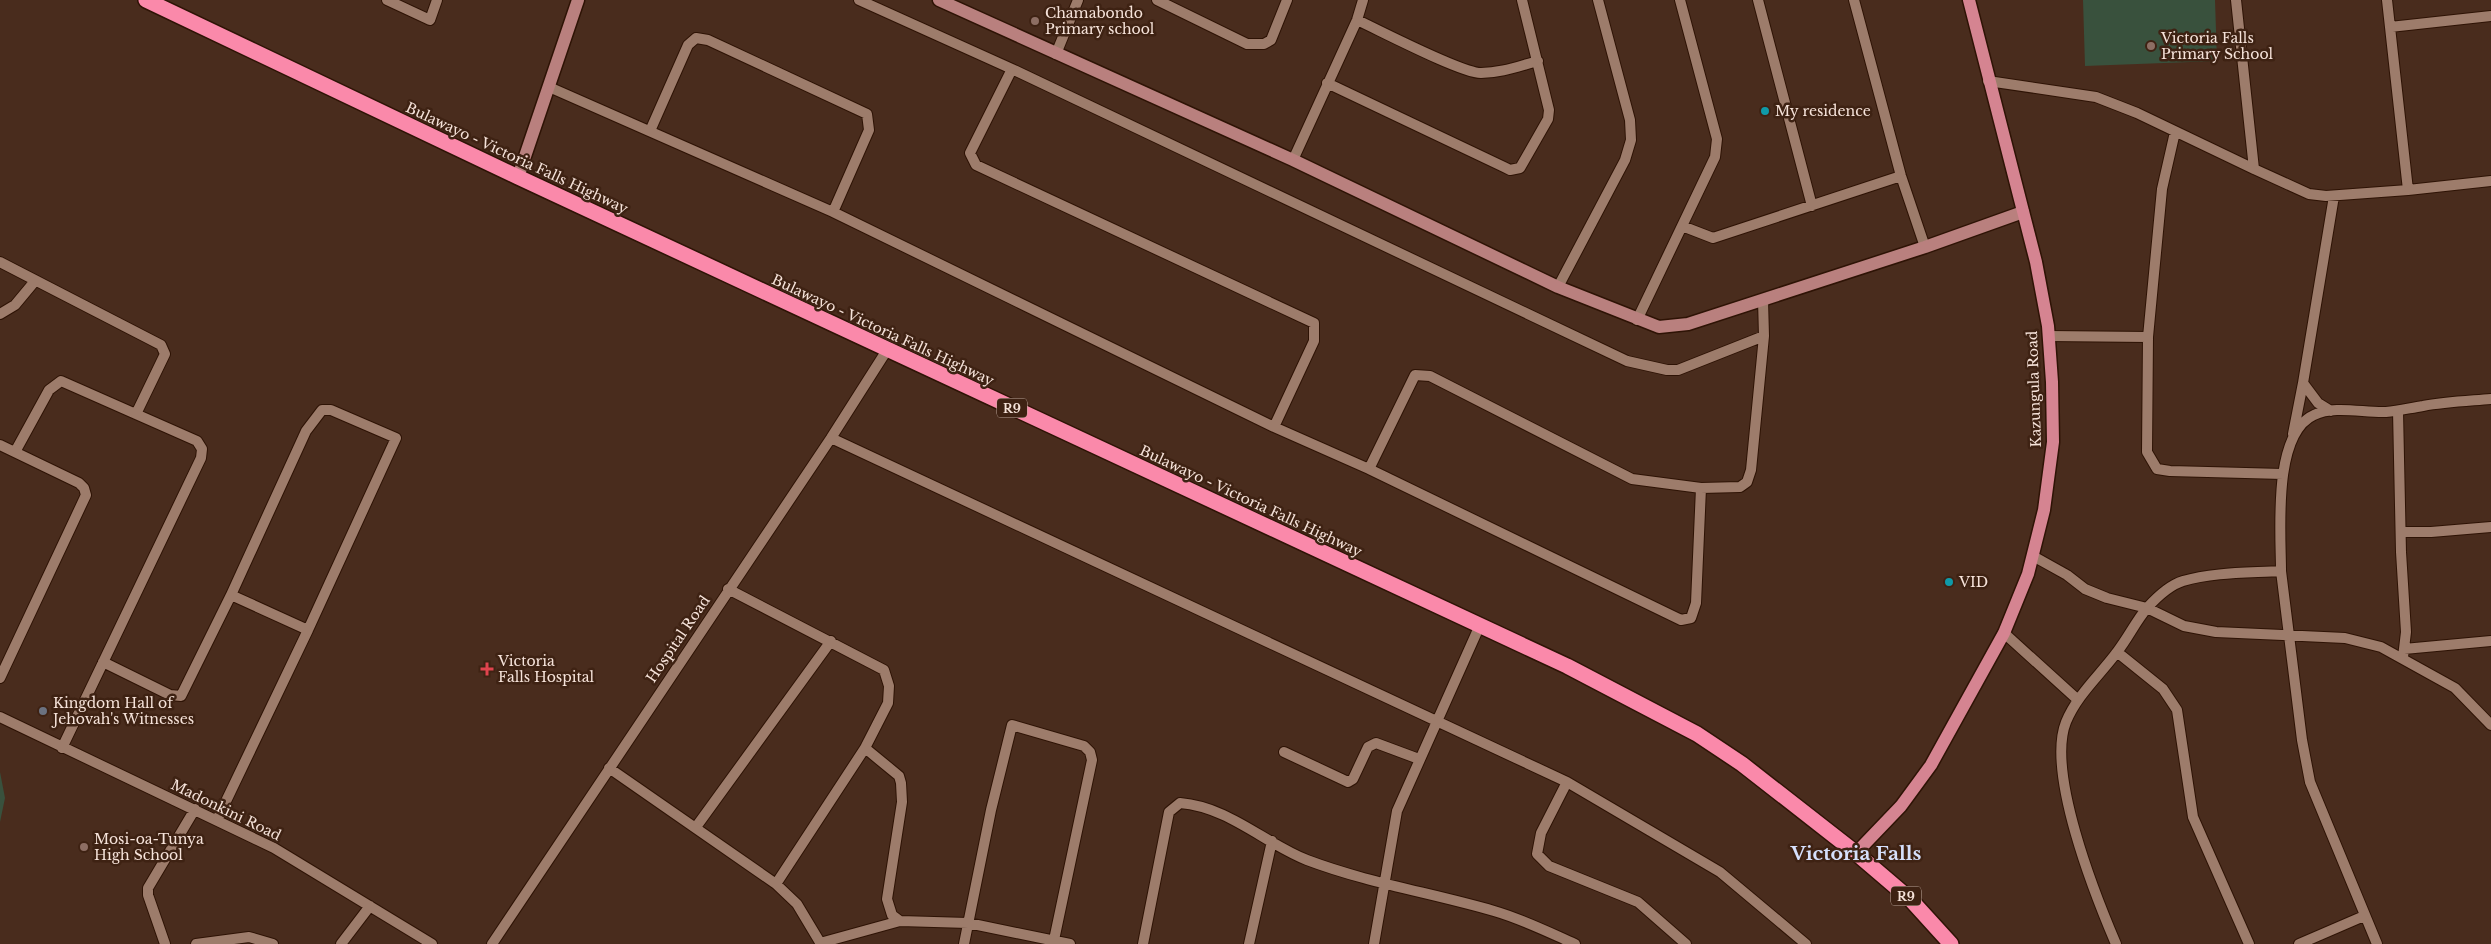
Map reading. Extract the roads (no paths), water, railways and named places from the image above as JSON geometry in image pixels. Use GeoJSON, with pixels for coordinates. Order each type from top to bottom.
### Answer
{"type":"FeatureCollection","features":[{"type":"Feature","properties":{"kind":"highway","name":"Bulawayo - Victoria Falls Highway"},"geometry":{"type":"LineString","coordinates":[[146,0],[518,178],[1627,695],[1696,734],[1742,764],[1856,854]]}},
{"type":"Feature","properties":{"kind":"highway","name":"R9"},"geometry":{"type":"LineString","coordinates":[[1856,854],[1911,900],[1952,944]]}},
{"type":"Feature","properties":{"kind":"main road","name":"Kazungula Road"},"geometry":{"type":"LineString","coordinates":[[1856,854],[1901,806],[1931,765],[2004,633],[2033,556],[2044,510],[2052,442],[2048,336],[2036,262],[1988,81],[1969,0]]}},
{"type":"Feature","properties":{"kind":"street"},"geometry":{"type":"LineString","coordinates":[[387,0],[430,20],[436,0]]}},
{"type":"Feature","properties":{"kind":"street"},"geometry":{"type":"LineString","coordinates":[[518,178],[578,0]]}},
{"type":"Feature","properties":{"kind":"street"},"geometry":{"type":"LineString","coordinates":[[859,0],[1012,69],[1627,361],[1667,370],[1678,370],[1764,336]]}},
{"type":"Feature","properties":{"kind":"street"},"geometry":{"type":"LineString","coordinates":[[939,0],[1293,160],[1558,287],[1637,320],[1659,327],[1674,327],[1763,300],[1924,247],[2022,212]]}},
{"type":"Feature","properties":{"kind":"street"},"geometry":{"type":"LineString","coordinates":[[1056,54],[1078,0]]}},
{"type":"Feature","properties":{"kind":"street"},"geometry":{"type":"LineString","coordinates":[[1157,0],[1247,44],[1256,46],[1271,40],[1287,0]]}},
{"type":"Feature","properties":{"kind":"street"},"geometry":{"type":"LineString","coordinates":[[1293,160],[1357,20],[1363,0]]}},
{"type":"Feature","properties":{"kind":"street"},"geometry":{"type":"LineString","coordinates":[[1327,83],[1504,167],[1516,170],[1523,164],[1548,119],[1549,110],[1522,0]]}},
{"type":"Feature","properties":{"kind":"street"},"geometry":{"type":"LineString","coordinates":[[1558,287],[1625,160],[1631,140],[1630,120],[1598,0]]}},
{"type":"Feature","properties":{"kind":"street"},"geometry":{"type":"LineString","coordinates":[[1637,320],[1715,157],[1717,139],[1680,0]]}},
{"type":"Feature","properties":{"kind":"street"},"geometry":{"type":"LineString","coordinates":[[1758,0],[1812,206]]}},
{"type":"Feature","properties":{"kind":"street"},"geometry":{"type":"LineString","coordinates":[[1854,0],[1901,176],[1924,247]]}},
{"type":"Feature","properties":{"kind":"street"},"geometry":{"type":"LineString","coordinates":[[2236,0],[2254,169]]}},
{"type":"Feature","properties":{"kind":"street"},"geometry":{"type":"LineString","coordinates":[[2387,0],[2408,190]]}},
{"type":"Feature","properties":{"kind":"street"},"geometry":{"type":"LineString","coordinates":[[2390,27],[2491,16]]}},
{"type":"Feature","properties":{"kind":"street"},"geometry":{"type":"LineString","coordinates":[[1357,20],[1457,66],[1479,74],[1502,71],[1538,61]]}},
{"type":"Feature","properties":{"kind":"street"},"geometry":{"type":"LineString","coordinates":[[650,131],[688,44],[696,38],[708,40],[867,114],[869,130],[833,212]]}},
{"type":"Feature","properties":{"kind":"street"},"geometry":{"type":"LineString","coordinates":[[1012,69],[970,153],[976,165],[1314,323],[1314,341],[1274,427]]}},
{"type":"Feature","properties":{"kind":"street"},"geometry":{"type":"LineString","coordinates":[[1988,81],[2073,92],[2096,97],[2137,113],[2309,194],[2334,196],[2408,190],[2491,180]]}},
{"type":"Feature","properties":{"kind":"street"},"geometry":{"type":"LineString","coordinates":[[548,87],[833,212],[1274,427],[1369,469],[1681,620],[1691,618],[1696,604],[1701,488]]}},
{"type":"Feature","properties":{"kind":"street"},"geometry":{"type":"LineString","coordinates":[[2175,132],[2162,189],[2148,336],[2147,452],[2157,469],[2283,474]]}},
{"type":"Feature","properties":{"kind":"street"},"geometry":{"type":"LineString","coordinates":[[1682,226],[1713,238],[1901,176]]}},
{"type":"Feature","properties":{"kind":"street"},"geometry":{"type":"LineString","coordinates":[[2334,196],[2303,383],[2293,436],[2283,474],[2281,498],[2281,572],[2310,782],[2377,944]]}},
{"type":"Feature","properties":{"kind":"street"},"geometry":{"type":"LineString","coordinates":[[0,262],[35,281],[91,307],[161,345],[165,354],[136,414]]}},
{"type":"Feature","properties":{"kind":"street"},"geometry":{"type":"LineString","coordinates":[[0,314],[15,305],[35,281]]}},
{"type":"Feature","properties":{"kind":"street"},"geometry":{"type":"LineString","coordinates":[[1369,469],[1415,375],[1430,376],[1632,479],[1701,488],[1740,487],[1747,482],[1750,470],[1764,336],[1763,300]]}},
{"type":"Feature","properties":{"kind":"street"},"geometry":{"type":"LineString","coordinates":[[2048,336],[2148,336]]}},
{"type":"Feature","properties":{"kind":"street","name":"Hospital Road"},"geometry":{"type":"LineString","coordinates":[[492,944],[728,589],[831,438],[887,350]]}},
{"type":"Feature","properties":{"kind":"street"},"geometry":{"type":"LineString","coordinates":[[15,452],[48,390],[61,381],[198,441],[202,449],[202,454],[62,748]]}},
{"type":"Feature","properties":{"kind":"street"},"geometry":{"type":"LineString","coordinates":[[2303,383],[2318,403],[2331,411]]}},
{"type":"Feature","properties":{"kind":"street"},"geometry":{"type":"LineString","coordinates":[[2293,436],[2314,415],[2331,411],[2398,411],[2424,406],[2491,399]]}},
{"type":"Feature","properties":{"kind":"street"},"geometry":{"type":"LineString","coordinates":[[102,662],[170,695],[181,696],[231,595],[306,431],[322,410],[331,410],[396,438],[308,630],[217,820]]}},
{"type":"Feature","properties":{"kind":"street"},"geometry":{"type":"LineString","coordinates":[[2398,411],[2401,552],[2406,632],[2404,653]]}},
{"type":"Feature","properties":{"kind":"street"},"geometry":{"type":"LineString","coordinates":[[831,438],[1567,782],[1720,872],[1806,944]]}},
{"type":"Feature","properties":{"kind":"street"},"geometry":{"type":"LineString","coordinates":[[0,445],[79,483],[84,488],[86,494],[0,678]]}},
{"type":"Feature","properties":{"kind":"street"},"geometry":{"type":"LineString","coordinates":[[2402,532],[2491,526]]}},
{"type":"Feature","properties":{"kind":"street"},"geometry":{"type":"LineString","coordinates":[[2033,556],[2067,575],[2085,589],[2107,598],[2147,608],[2184,626],[2199,630],[2345,638],[2404,653],[2455,688],[2491,725]]}},
{"type":"Feature","properties":{"kind":"street"},"geometry":{"type":"LineString","coordinates":[[2116,944],[2096,897],[2078,841],[2061,763],[2061,741],[2066,722],[2078,700],[2117,652],[2147,608],[2164,592],[2182,581],[2281,572]]}},
{"type":"Feature","properties":{"kind":"street"},"geometry":{"type":"LineString","coordinates":[[728,589],[884,670],[887,677],[888,703],[865,748],[776,884]]}},
{"type":"Feature","properties":{"kind":"street"},"geometry":{"type":"LineString","coordinates":[[231,595],[308,630]]}},
{"type":"Feature","properties":{"kind":"street"},"geometry":{"type":"LineString","coordinates":[[1374,944],[1386,884],[1397,811],[1480,625]]}},
{"type":"Feature","properties":{"kind":"street"},"geometry":{"type":"LineString","coordinates":[[2004,633],[2078,700]]}},
{"type":"Feature","properties":{"kind":"street"},"geometry":{"type":"LineString","coordinates":[[696,827],[831,641]]}},
{"type":"Feature","properties":{"kind":"street"},"geometry":{"type":"LineString","coordinates":[[2404,653],[2491,641]]}},
{"type":"Feature","properties":{"kind":"street"},"geometry":{"type":"LineString","coordinates":[[2117,652],[2163,689],[2178,710],[2193,817],[2248,944]]}},
{"type":"Feature","properties":{"kind":"street","name":"Madonkini Road"},"geometry":{"type":"LineString","coordinates":[[0,718],[274,848],[432,944]]}},
{"type":"Feature","properties":{"kind":"street"},"geometry":{"type":"LineString","coordinates":[[964,944],[991,810],[1012,725],[1084,746],[1090,752],[1092,760],[1054,940]]}},
{"type":"Feature","properties":{"kind":"street"},"geometry":{"type":"LineString","coordinates":[[1284,752],[1348,782],[1354,779],[1368,747],[1376,743],[1419,759]]}},
{"type":"Feature","properties":{"kind":"street"},"geometry":{"type":"LineString","coordinates":[[865,748],[898,776],[901,783],[902,802],[887,899],[892,915],[900,921]]}},
{"type":"Feature","properties":{"kind":"street"},"geometry":{"type":"LineString","coordinates":[[609,768],[776,884],[797,904],[820,943],[900,921],[968,923],[1070,944]]}},
{"type":"Feature","properties":{"kind":"street"},"geometry":{"type":"LineString","coordinates":[[1567,782],[1541,834],[1537,854],[1549,866],[1638,902],[1686,944]]}},
{"type":"Feature","properties":{"kind":"street"},"geometry":{"type":"LineString","coordinates":[[1143,944],[1169,812],[1180,803],[1195,804],[1223,814],[1306,860],[1386,884],[1494,911],[1575,944]]}},
{"type":"Feature","properties":{"kind":"street"},"geometry":{"type":"LineString","coordinates":[[165,944],[148,895],[148,888],[195,809]]}},
{"type":"Feature","properties":{"kind":"street"},"geometry":{"type":"LineString","coordinates":[[1249,944],[1272,841]]}},
{"type":"Feature","properties":{"kind":"street"},"geometry":{"type":"LineString","coordinates":[[341,944],[370,906]]}},
{"type":"Feature","properties":{"kind":"street"},"geometry":{"type":"LineString","coordinates":[[2299,944],[2364,916]]}},
{"type":"Feature","properties":{"kind":"street"},"geometry":{"type":"LineString","coordinates":[[196,944],[249,937],[273,944]]}},
{"type":"Feature","properties":{"kind":"place","name":"Chamabondo Primary school"},"geometry":{"type":"Point","coordinates":[1035,21]}},
{"type":"Feature","properties":{"kind":"place","name":"Victoria Falls Primary School"},"geometry":{"type":"Point","coordinates":[2151,46]}},
{"type":"Feature","properties":{"kind":"place","name":"My residence"},"geometry":{"type":"Point","coordinates":[1765,111]}},
{"type":"Feature","properties":{"kind":"place","name":"VID"},"geometry":{"type":"Point","coordinates":[1949,582]}},
{"type":"Feature","properties":{"kind":"place","name":"Victoria Falls Hospital"},"geometry":{"type":"Point","coordinates":[487,669]}},
{"type":"Feature","properties":{"kind":"place","name":"Kingdom Hall of Jehovah's Witnesses"},"geometry":{"type":"Point","coordinates":[43,711]}},
{"type":"Feature","properties":{"kind":"place","name":"Mosi-oa-Tunya High School"},"geometry":{"type":"Point","coordinates":[84,847]}},
{"type":"Feature","properties":{"kind":"district","name":"Victoria Falls"},"geometry":{"type":"Point","coordinates":[1856,853]}}]}
